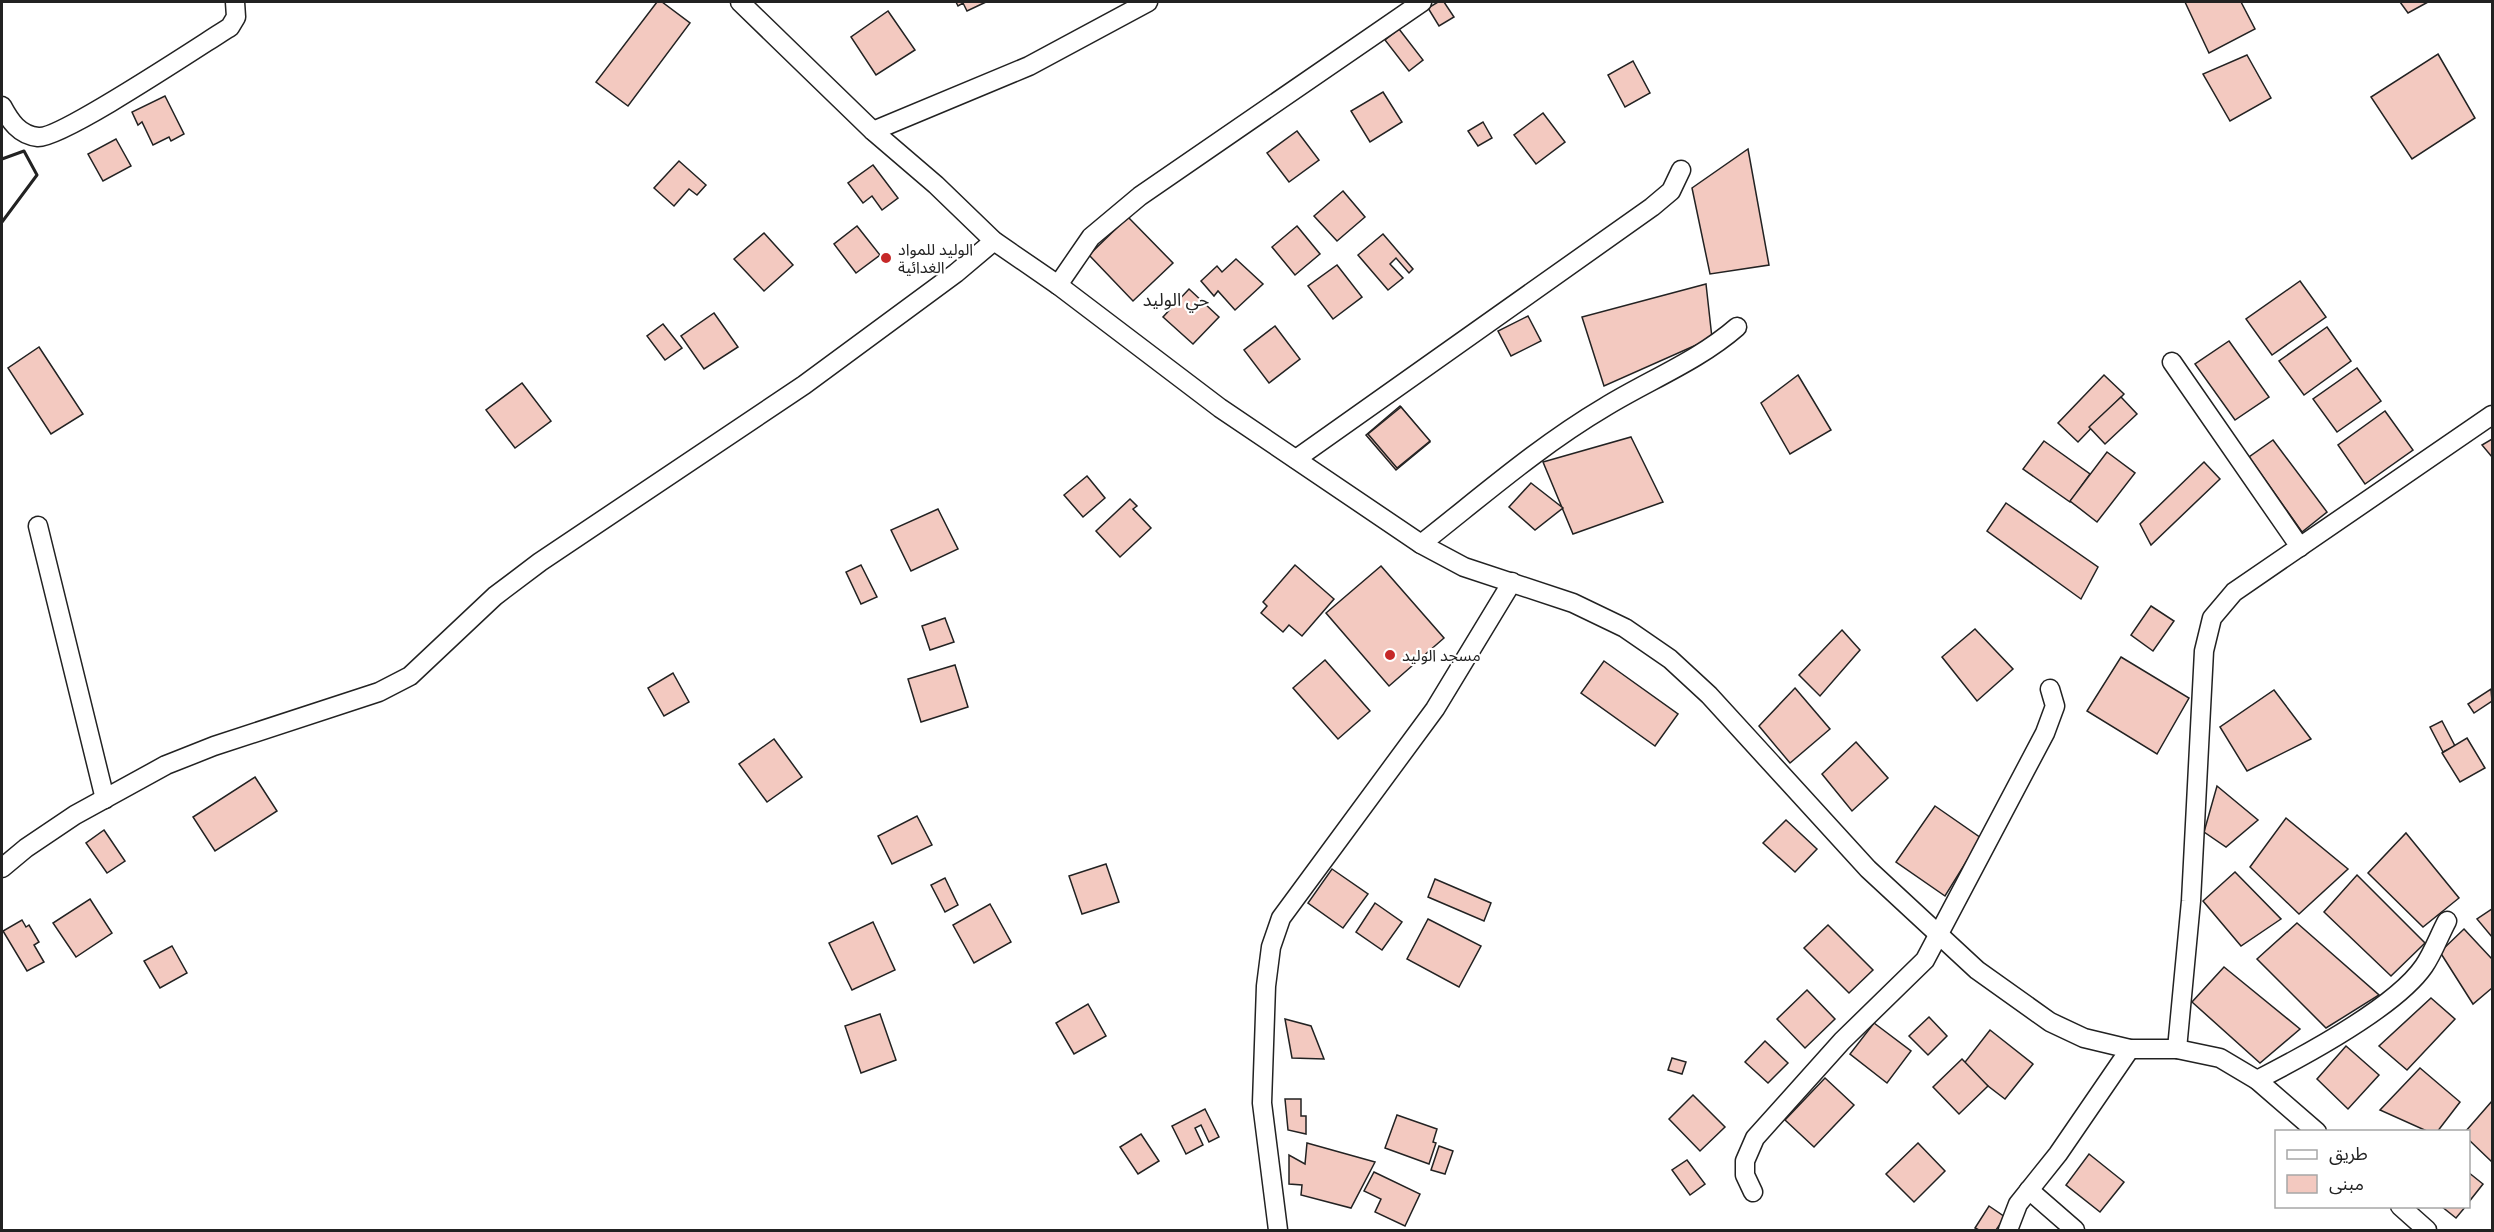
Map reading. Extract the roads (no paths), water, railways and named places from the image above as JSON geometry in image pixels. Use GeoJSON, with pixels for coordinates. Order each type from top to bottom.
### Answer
{"type":"FeatureCollection","features":[{"type":"Feature","properties":{"kind":"street"},"geometry":{"type":"LineString","coordinates":[[2,106],[11,122],[24,134],[37,137],[48,136],[148,79],[230,27],[237,17],[235,2]]}},
{"type":"Feature","properties":{"kind":"street"},"geometry":{"type":"LineString","coordinates":[[740,2],[873,131],[936,185],[994,241],[1058,285],[1220,408],[1421,544],[1464,567],[1573,603],[1625,628],[1670,659],[1709,694],[1868,869],[1938,937],[1977,970],[2050,1022],[2085,1038],[2130,1049],[2177,1049],[2220,1058],[2257,1080],[2316,1130]]}},
{"type":"Feature","properties":{"kind":"street"},"geometry":{"type":"LineString","coordinates":[[873,131],[1029,66],[1148,2]]}},
{"type":"Feature","properties":{"kind":"street"},"geometry":{"type":"LineString","coordinates":[[1058,285],[1091,237],[1140,196],[1422,2]]}},
{"type":"Feature","properties":{"kind":"street"},"geometry":{"type":"LineString","coordinates":[[1296,459],[1652,207],[1671,191],[1682,170]]}},
{"type":"Feature","properties":{"kind":"street"},"geometry":{"type":"LineString","coordinates":[[2,868],[26,848],[105,799],[166,765],[214,746],[379,692],[410,676],[495,597],[540,562],[804,385],[956,273],[994,241]]}},
{"type":"Feature","properties":{"kind":"street"},"geometry":{"type":"LineString","coordinates":[[1421,544],[1559,436],[1605,407],[1696,358],[1737,327]]}},
{"type":"Feature","properties":{"kind":"street"},"geometry":{"type":"LineString","coordinates":[[2172,362],[2301,547]]}},
{"type":"Feature","properties":{"kind":"street"},"geometry":{"type":"LineString","coordinates":[[2177,1049],[2191,902],[2205,651],[2212,618],[2234,592],[2493,416]]}},
{"type":"Feature","properties":{"kind":"street"},"geometry":{"type":"LineString","coordinates":[[38,526],[105,799]]}},
{"type":"Feature","properties":{"kind":"street"},"geometry":{"type":"LineString","coordinates":[[1278,1230],[1262,1103],[1266,986],[1271,947],[1281,918],[1435,709],[1512,582]]}},
{"type":"Feature","properties":{"kind":"street"},"geometry":{"type":"LineString","coordinates":[[1753,1192],[1745,1175],[1745,1161],[1755,1138],[1842,1041],[1925,960],[2045,733],[2055,706],[2050,689]]}},
{"type":"Feature","properties":{"kind":"street"},"geometry":{"type":"LineString","coordinates":[[2257,1080],[2334,1037],[2409,983],[2424,967],[2447,921]]}},
{"type":"Feature","properties":{"kind":"street"},"geometry":{"type":"LineString","coordinates":[[2008,1230],[2018,1204],[2058,1154],[2130,1049]]}},
{"type":"Feature","properties":{"kind":"street"},"geometry":{"type":"LineString","coordinates":[[2029,1190],[2075,1230]]}},
{"type":"Feature","properties":{"kind":"street"},"geometry":{"type":"LineString","coordinates":[[2402,1208],[2427,1230]]}},
{"type":"Feature","properties":{"kind":"place","name":"الوليد للمواد الغدائية"},"geometry":{"type":"Point","coordinates":[886,258]}},
{"type":"Feature","properties":{"kind":"place","name":"مسجد الوليد"},"geometry":{"type":"Point","coordinates":[1390,655]}},
{"type":"Feature","properties":{"kind":"district","name":"حي الوليد"},"geometry":{"type":"Point","coordinates":[1176,300]}}]}
